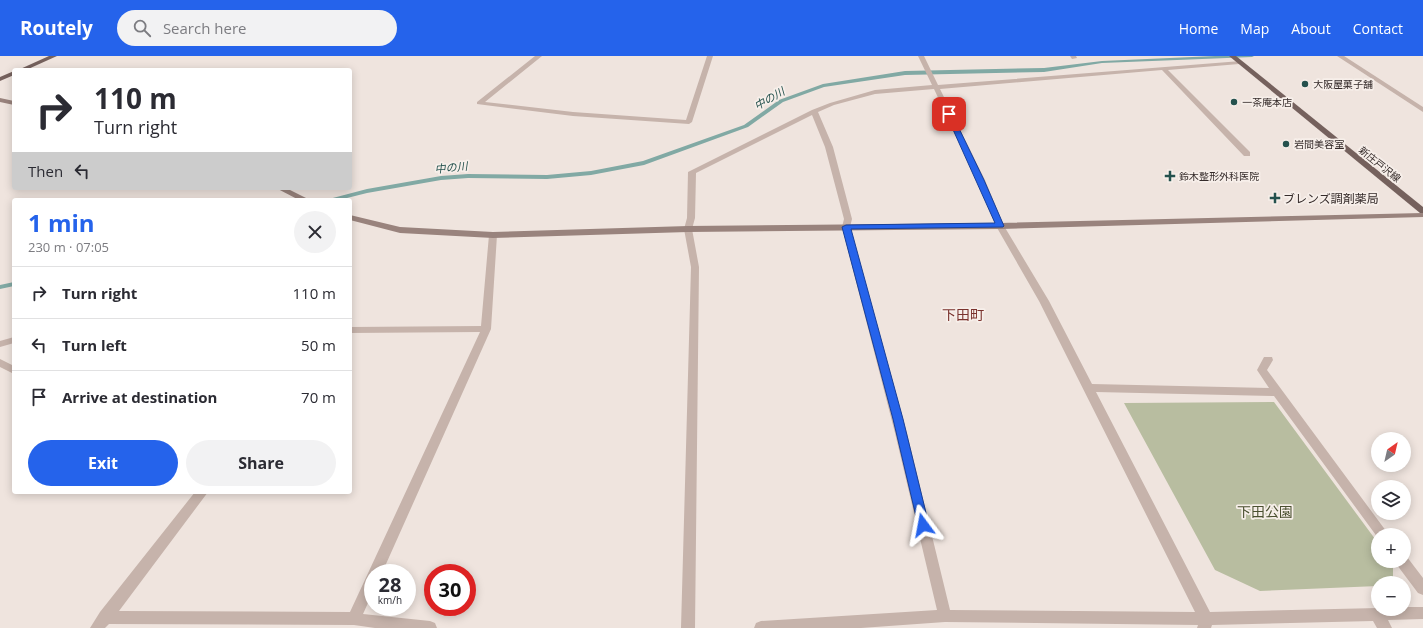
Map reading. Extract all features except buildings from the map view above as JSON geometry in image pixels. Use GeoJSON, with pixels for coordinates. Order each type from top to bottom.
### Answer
{"type":"FeatureCollection","features":[{"type":"Feature","properties":{"kind":"main road"},"geometry":{"type":"LineString","coordinates":[[25,68],[54,56]]}},
{"type":"Feature","properties":{"kind":"main road","name":"新庄戸沢線"},"geometry":{"type":"LineString","coordinates":[[1232,56],[1423,211]]}},
{"type":"Feature","properties":{"kind":"main road"},"geometry":{"type":"LineString","coordinates":[[0,79],[12,74]]}},
{"type":"Feature","properties":{"kind":"street"},"geometry":{"type":"LineString","coordinates":[[539,56],[479,103],[573,114],[689,122],[710,56]]}},
{"type":"Feature","properties":{"kind":"street"},"geometry":{"type":"LineString","coordinates":[[921,56],[981,180],[1000,226],[1044,301],[1205,623]]}},
{"type":"Feature","properties":{"kind":"street"},"geometry":{"type":"LineString","coordinates":[[1340,56],[1423,110]]}},
{"type":"Feature","properties":{"kind":"street"},"geometry":{"type":"LineString","coordinates":[[688,628],[695,267],[688,229],[691,218],[692,172],[814,111],[832,104],[875,92],[934,85],[1239,62]]}},
{"type":"Feature","properties":{"kind":"street"},"geometry":{"type":"LineString","coordinates":[[1164,68],[1247,154]]}},
{"type":"Feature","properties":{"kind":"street"},"geometry":{"type":"LineString","coordinates":[[0,100],[12,103]]}},
{"type":"Feature","properties":{"kind":"street"},"geometry":{"type":"LineString","coordinates":[[814,111],[829,147],[848,219],[846,227],[901,433],[945,616]]}},
{"type":"Feature","properties":{"kind":"street"},"geometry":{"type":"LineString","coordinates":[[284,190],[302,198]]}},
{"type":"Feature","properties":{"kind":"street"},"geometry":{"type":"LineString","coordinates":[[352,218],[400,230],[493,235],[688,229],[1000,226],[1423,215]]}},
{"type":"Feature","properties":{"kind":"street"},"geometry":{"type":"LineString","coordinates":[[379,564],[486,329],[493,235]]}},
{"type":"Feature","properties":{"kind":"street"},"geometry":{"type":"LineString","coordinates":[[352,330],[486,329]]}},
{"type":"Feature","properties":{"kind":"street"},"geometry":{"type":"LineString","coordinates":[[0,344],[12,341]]}},
{"type":"Feature","properties":{"kind":"street"},"geometry":{"type":"LineString","coordinates":[[1268,360],[1262,370],[1378,528]]}},
{"type":"Feature","properties":{"kind":"street"},"geometry":{"type":"LineString","coordinates":[[0,362],[12,369]]}},
{"type":"Feature","properties":{"kind":"street"},"geometry":{"type":"LineString","coordinates":[[1088,388],[1277,392]]}},
{"type":"Feature","properties":{"kind":"street"},"geometry":{"type":"LineString","coordinates":[[101,623],[200,494]]}},
{"type":"Feature","properties":{"kind":"street"},"geometry":{"type":"LineString","coordinates":[[1407,568],[1423,589]]}},
{"type":"Feature","properties":{"kind":"street"},"geometry":{"type":"LineString","coordinates":[[354,619],[364,597]]}},
{"type":"Feature","properties":{"kind":"street"},"geometry":{"type":"LineString","coordinates":[[1411,614],[1423,613]]}},
{"type":"Feature","properties":{"kind":"street"},"geometry":{"type":"LineString","coordinates":[[761,628],[945,616],[1205,623],[1371,615]]}},
{"type":"Feature","properties":{"kind":"street"},"geometry":{"type":"LineString","coordinates":[[1378,616],[1386,628]]}},
{"type":"Feature","properties":{"kind":"street"},"geometry":{"type":"LineString","coordinates":[[101,623],[354,619],[430,628]]}},
{"type":"Feature","properties":{"kind":"green space","name":"下田公園"},"geometry":{"type":"Polygon","coordinates":[[[1274,402],[1371,534],[1371,568],[1393,568],[1393,576],[1371,576],[1371,586],[1260,591],[1215,570],[1124,403],[1274,402]]]}},
{"type":"Feature","properties":{"kind":"waterway","name":"中の川"},"geometry":{"type":"LineString","coordinates":[[339,198],[367,191],[441,178],[468,176],[547,177],[591,173],[644,163],[746,126],[781,101],[823,86],[905,73],[1044,70],[1102,62],[1252,56]]}},
{"type":"Feature","properties":{"kind":"waterway","name":"中の川"},"geometry":{"type":"LineString","coordinates":[[0,287],[12,284]]}},
{"type":"Feature","properties":{"kind":"place","name":"大阪屋菓子舗"},"geometry":{"type":"Point","coordinates":[1305,84]}},
{"type":"Feature","properties":{"kind":"place","name":"一茶庵本店"},"geometry":{"type":"Point","coordinates":[1234,102]}},
{"type":"Feature","properties":{"kind":"place","name":"岩間美容室"},"geometry":{"type":"Point","coordinates":[1286,144]}},
{"type":"Feature","properties":{"kind":"place","name":"鈴木整形外科医院"},"geometry":{"type":"Point","coordinates":[1170,176]}},
{"type":"Feature","properties":{"kind":"place","name":"ブレンズ調剤薬局"},"geometry":{"type":"Point","coordinates":[1275,198]}},
{"type":"Feature","properties":{"kind":"district","name":"下田町"},"geometry":{"type":"Point","coordinates":[963,314]}},
{"type":"Feature","properties":{"kind":"route"},"geometry":{"type":"LineString","coordinates":[[923,525],[898,419],[865,292],[846,227],[1000,226],[981,180],[949,114]]}}]}
